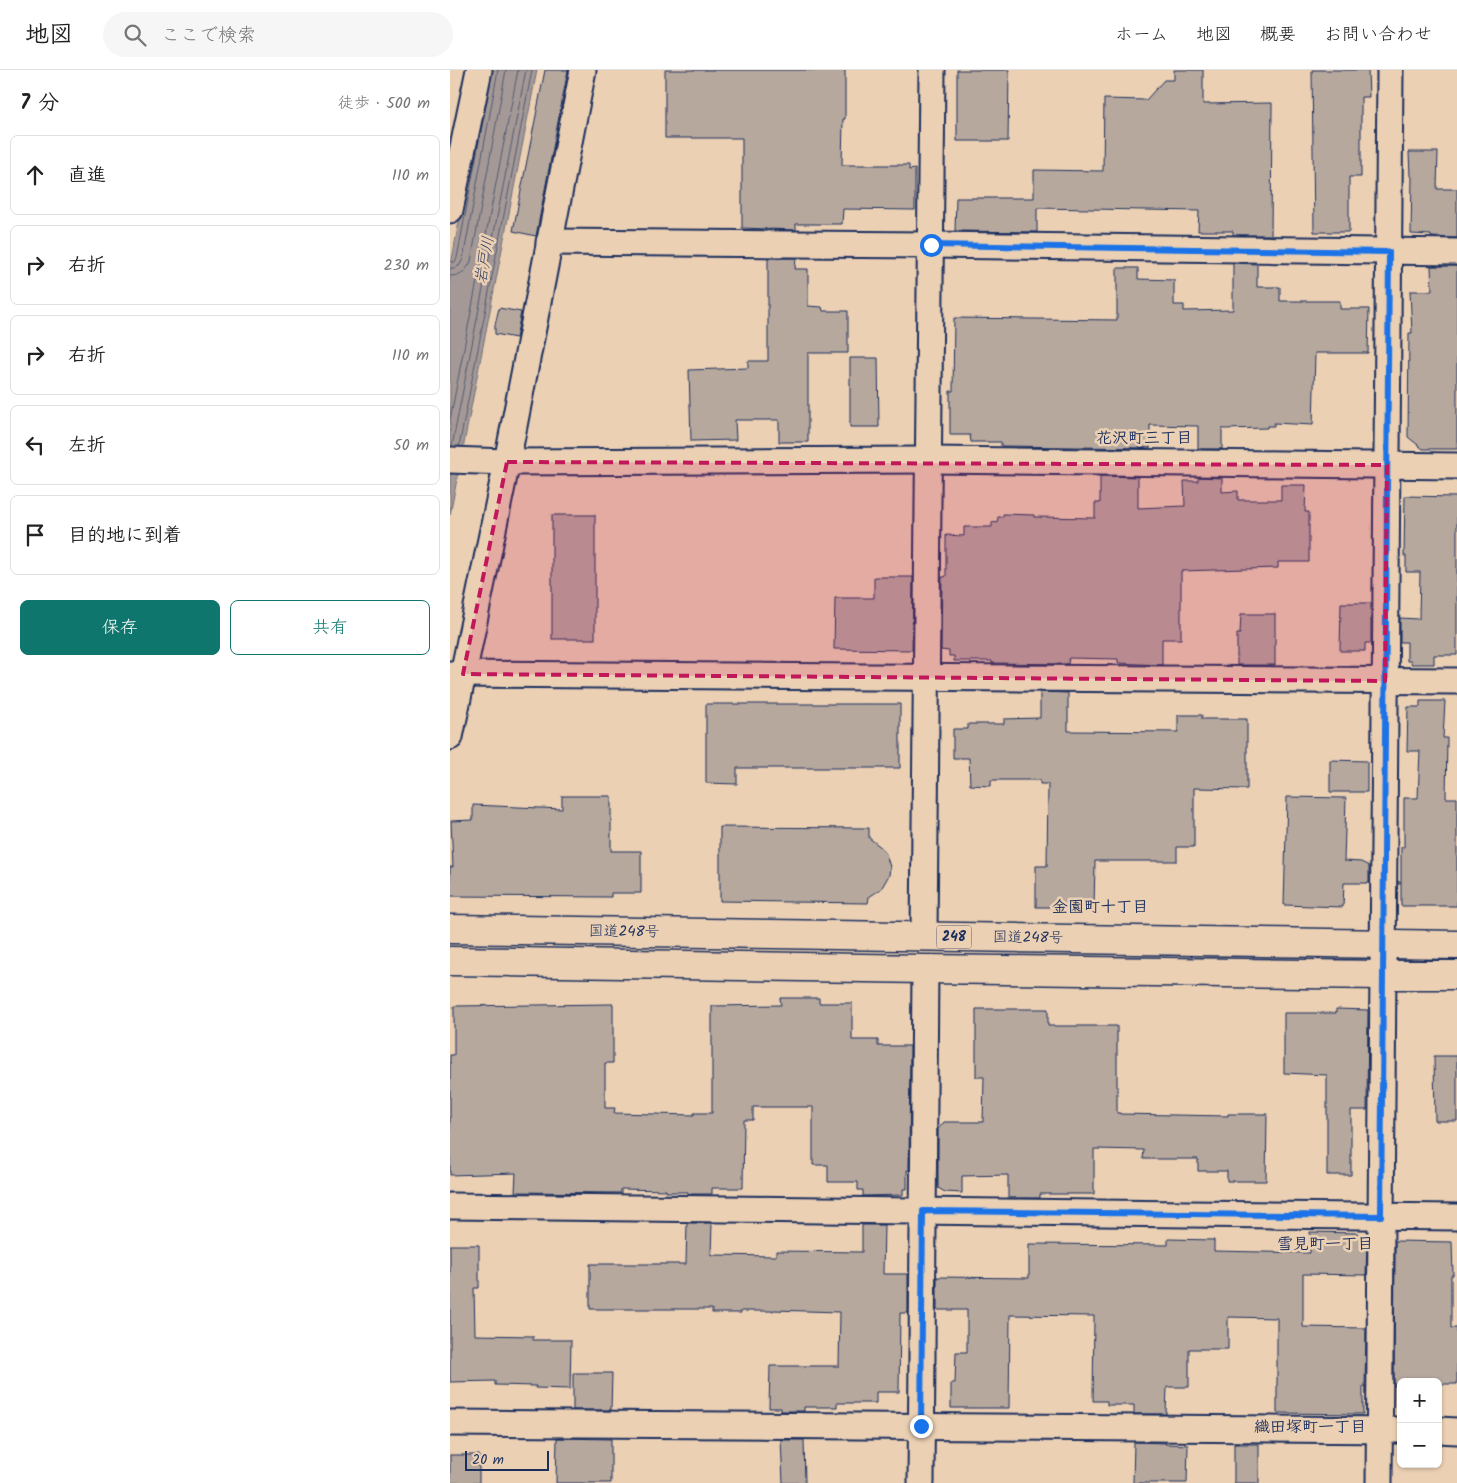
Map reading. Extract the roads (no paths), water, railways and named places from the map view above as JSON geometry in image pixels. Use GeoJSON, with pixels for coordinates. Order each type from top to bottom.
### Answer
{"type":"FeatureCollection","features":[{"type":"Feature","properties":{"kind":"highway","name":"国道248号"},"geometry":{"type":"LineString","coordinates":[[450,929],[1457,945]]}},
{"type":"Feature","properties":{"kind":"highway","name":"248"},"geometry":{"type":"LineString","coordinates":[[450,961],[924,970],[1457,975]]}},
{"type":"Feature","properties":{"kind":"street"},"geometry":{"type":"LineString","coordinates":[[450,210],[479,70]]}},
{"type":"Feature","properties":{"kind":"street"},"geometry":{"type":"LineString","coordinates":[[450,737],[456,674],[507,462],[583,70]]}},
{"type":"Feature","properties":{"kind":"street"},"geometry":{"type":"LineString","coordinates":[[924,936],[932,70]]}},
{"type":"Feature","properties":{"kind":"street"},"geometry":{"type":"LineString","coordinates":[[1379,1483],[1390,1430],[1381,1216],[1390,70]]}},
{"type":"Feature","properties":{"kind":"street"},"geometry":{"type":"LineString","coordinates":[[549,242],[1457,252]]}},
{"type":"Feature","properties":{"kind":"street"},"geometry":{"type":"LineString","coordinates":[[458,461],[929,460],[1457,466]]}},
{"type":"Feature","properties":{"kind":"street"},"geometry":{"type":"LineString","coordinates":[[456,674],[1457,682]]}},
{"type":"Feature","properties":{"kind":"street"},"geometry":{"type":"LineString","coordinates":[[921,1483],[924,970]]}},
{"type":"Feature","properties":{"kind":"street"},"geometry":{"type":"LineString","coordinates":[[450,1206],[1457,1217]]}},
{"type":"Feature","properties":{"kind":"street"},"geometry":{"type":"LineString","coordinates":[[450,1423],[1390,1430]]}},
{"type":"Feature","properties":{"kind":"street"},"geometry":{"type":"LineString","coordinates":[[1442,1430],[1457,1431]]}},
{"type":"Feature","properties":{"kind":"water","name":"岩戸川"},"geometry":{"type":"Polygon","coordinates":[[[487,70],[537,70],[450,515],[450,270],[487,70]]]}},
{"type":"Feature","properties":{"kind":"district","name":"花沢町三丁目"},"geometry":{"type":"Point","coordinates":[1144,438]}},
{"type":"Feature","properties":{"kind":"district","name":"金園町十丁目"},"geometry":{"type":"Point","coordinates":[1100,907]}},
{"type":"Feature","properties":{"kind":"district","name":"雪見町一丁目"},"geometry":{"type":"Point","coordinates":[1325,1244]}},
{"type":"Feature","properties":{"kind":"district","name":"織田塚町一丁目"},"geometry":{"type":"Point","coordinates":[1310,1427]}}]}
